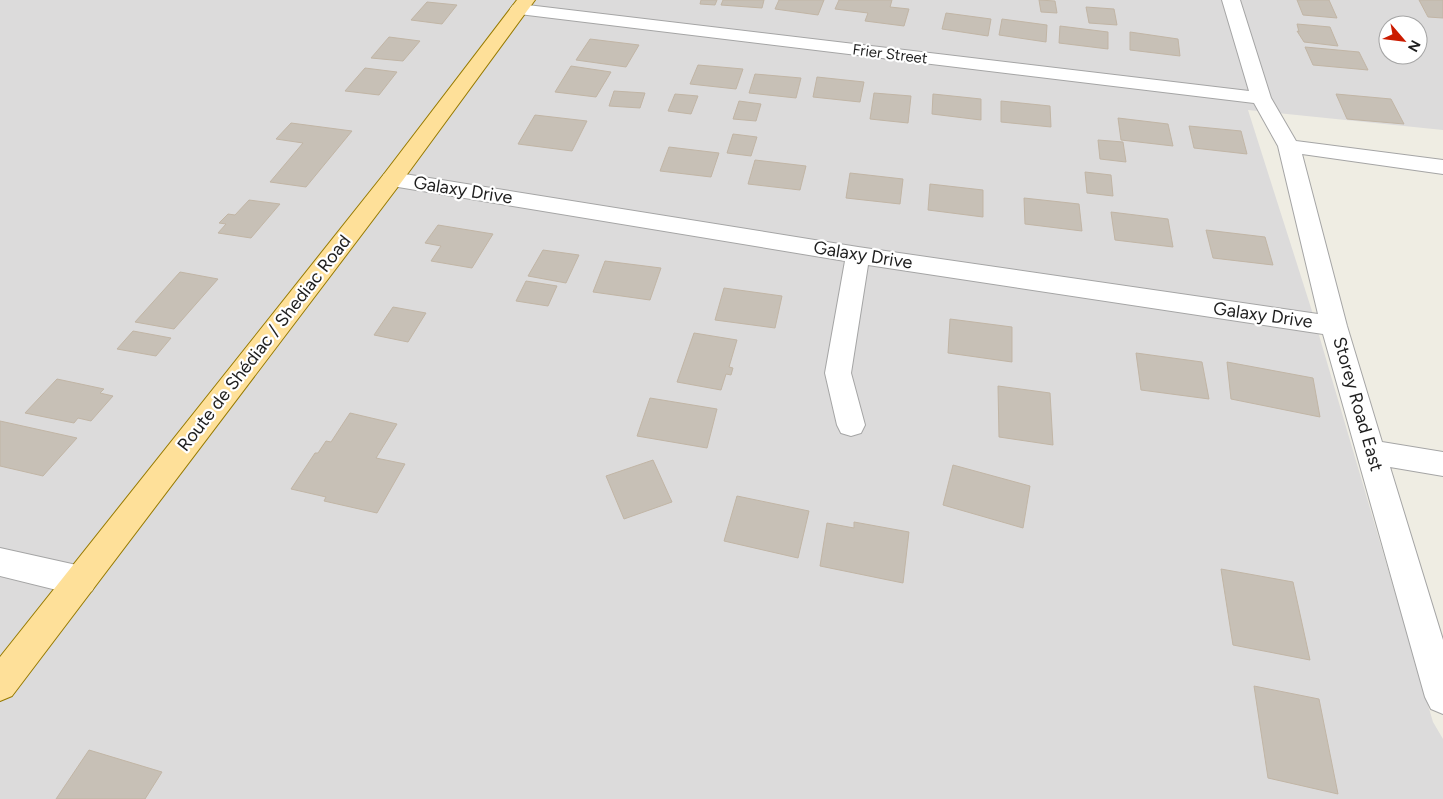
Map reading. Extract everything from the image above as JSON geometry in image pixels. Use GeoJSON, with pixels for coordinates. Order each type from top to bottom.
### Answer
{"type":"FeatureCollection","features":[{"type":"Feature","properties":{"kind":"main road","name":"Route de Shédiac / Shediac Road"},"geometry":{"type":"LineString","coordinates":[[0,684],[392,178],[522,4]]}},
{"type":"Feature","properties":{"kind":"street","name":"Storey Road East"},"geometry":{"type":"LineString","coordinates":[[1231,0],[1261,98],[1289,146],[1334,326],[1443,697]]}},
{"type":"Feature","properties":{"kind":"street","name":"Frier Street"},"geometry":{"type":"LineString","coordinates":[[522,4],[1261,98]]}},
{"type":"Feature","properties":{"kind":"street"},"geometry":{"type":"LineString","coordinates":[[1289,146],[1443,167]]}},
{"type":"Feature","properties":{"kind":"street","name":"Galaxy Drive"},"geometry":{"type":"LineString","coordinates":[[392,178],[858,255],[1334,326]]}},
{"type":"Feature","properties":{"kind":"street"},"geometry":{"type":"LineString","coordinates":[[851,426],[838,374],[858,255]]}},
{"type":"Feature","properties":{"kind":"street"},"geometry":{"type":"LineString","coordinates":[[1372,452],[1443,464]]}},
{"type":"Feature","properties":{"kind":"street"},"geometry":{"type":"LineString","coordinates":[[0,562],[81,581]]}},
{"type":"Feature","properties":{"kind":"shaded area"},"geometry":{"type":"Polygon","coordinates":[[[0,0],[1443,0],[1443,130],[1248,110],[1311,308],[1433,722],[1443,739],[1443,799],[0,799],[0,0]]]}},
{"type":"Feature","properties":{"kind":"building"},"geometry":{"type":"Polygon","coordinates":[[[701,0],[717,0],[715,5],[700,4],[701,0]]]}},
{"type":"Feature","properties":{"kind":"building"},"geometry":{"type":"Polygon","coordinates":[[[723,0],[764,0],[762,8],[721,5],[723,0]]]}},
{"type":"Feature","properties":{"kind":"building"},"geometry":{"type":"Polygon","coordinates":[[[779,0],[824,0],[818,15],[775,9],[779,0]]]}},
{"type":"Feature","properties":{"kind":"building"},"geometry":{"type":"Polygon","coordinates":[[[839,0],[892,0],[890,7],[909,9],[904,26],[865,21],[868,13],[835,9],[839,0]]]}},
{"type":"Feature","properties":{"kind":"building"},"geometry":{"type":"Polygon","coordinates":[[[1039,0],[1055,1],[1057,13],[1041,12],[1039,0]]]}},
{"type":"Feature","properties":{"kind":"building"},"geometry":{"type":"Polygon","coordinates":[[[1297,0],[1329,0],[1337,18],[1303,15],[1297,0]]]}},
{"type":"Feature","properties":{"kind":"building"},"geometry":{"type":"Polygon","coordinates":[[[1419,0],[1443,0],[1443,18],[1428,17],[1419,0]]]}},
{"type":"Feature","properties":{"kind":"building"},"geometry":{"type":"Polygon","coordinates":[[[427,2],[457,5],[442,24],[411,20],[427,2]]]}},
{"type":"Feature","properties":{"kind":"building"},"geometry":{"type":"Polygon","coordinates":[[[1086,7],[1114,9],[1117,25],[1089,23],[1086,7]]]}},
{"type":"Feature","properties":{"kind":"building"},"geometry":{"type":"Polygon","coordinates":[[[946,13],[991,19],[988,36],[942,29],[946,13]]]}},
{"type":"Feature","properties":{"kind":"building"},"geometry":{"type":"Polygon","coordinates":[[[1002,19],[1047,25],[1046,42],[999,35],[1002,19]]]}},
{"type":"Feature","properties":{"kind":"building"},"geometry":{"type":"Polygon","coordinates":[[[1297,24],[1330,27],[1338,46],[1304,42],[1297,31],[1299,32],[1297,24]]]}},
{"type":"Feature","properties":{"kind":"building"},"geometry":{"type":"Polygon","coordinates":[[[1060,26],[1108,32],[1108,49],[1059,43],[1060,26]]]}},
{"type":"Feature","properties":{"kind":"building"},"geometry":{"type":"Polygon","coordinates":[[[1130,32],[1178,39],[1180,56],[1130,50],[1130,32]]]}},
{"type":"Feature","properties":{"kind":"building"},"geometry":{"type":"Polygon","coordinates":[[[389,37],[420,41],[403,61],[371,58],[389,37]]]}},
{"type":"Feature","properties":{"kind":"building"},"geometry":{"type":"Polygon","coordinates":[[[590,39],[639,45],[626,67],[576,60],[590,39]]]}},
{"type":"Feature","properties":{"kind":"building"},"geometry":{"type":"Polygon","coordinates":[[[1305,47],[1359,52],[1368,70],[1313,65],[1305,47]]]}},
{"type":"Feature","properties":{"kind":"building"},"geometry":{"type":"Polygon","coordinates":[[[698,65],[743,69],[736,89],[690,84],[698,65]]]}},
{"type":"Feature","properties":{"kind":"building"},"geometry":{"type":"Polygon","coordinates":[[[571,66],[611,72],[596,97],[555,92],[571,66]]]}},
{"type":"Feature","properties":{"kind":"building"},"geometry":{"type":"Polygon","coordinates":[[[365,68],[397,72],[379,95],[345,91],[365,68]]]}},
{"type":"Feature","properties":{"kind":"building"},"geometry":{"type":"Polygon","coordinates":[[[755,74],[801,78],[796,98],[749,93],[755,74]]]}},
{"type":"Feature","properties":{"kind":"building"},"geometry":{"type":"Polygon","coordinates":[[[817,77],[864,82],[860,102],[813,97],[817,77]]]}},
{"type":"Feature","properties":{"kind":"building"},"geometry":{"type":"Polygon","coordinates":[[[614,91],[645,93],[640,108],[609,106],[614,91]]]}},
{"type":"Feature","properties":{"kind":"building"},"geometry":{"type":"Polygon","coordinates":[[[874,93],[911,96],[908,123],[870,119],[874,93]]]}},
{"type":"Feature","properties":{"kind":"building"},"geometry":{"type":"Polygon","coordinates":[[[675,94],[698,96],[691,114],[668,111],[675,94]]]}},
{"type":"Feature","properties":{"kind":"building"},"geometry":{"type":"Polygon","coordinates":[[[933,94],[981,99],[981,120],[932,114],[933,94]]]}},
{"type":"Feature","properties":{"kind":"building"},"geometry":{"type":"Polygon","coordinates":[[[1336,94],[1391,99],[1404,124],[1347,119],[1336,94]]]}},
{"type":"Feature","properties":{"kind":"building"},"geometry":{"type":"Polygon","coordinates":[[[739,101],[761,104],[756,121],[733,119],[739,101]]]}},
{"type":"Feature","properties":{"kind":"building"},"geometry":{"type":"Polygon","coordinates":[[[1001,101],[1050,106],[1051,127],[1001,122],[1001,101]]]}},
{"type":"Feature","properties":{"kind":"building"},"geometry":{"type":"Polygon","coordinates":[[[535,115],[587,121],[572,151],[518,144],[535,115]]]}},
{"type":"Feature","properties":{"kind":"building"},"geometry":{"type":"Polygon","coordinates":[[[1118,118],[1168,124],[1173,146],[1121,140],[1118,118]]]}},
{"type":"Feature","properties":{"kind":"building"},"geometry":{"type":"Polygon","coordinates":[[[291,123],[352,131],[306,187],[270,182],[303,143],[276,139],[291,123]]]}},
{"type":"Feature","properties":{"kind":"building"},"geometry":{"type":"Polygon","coordinates":[[[1189,126],[1241,131],[1247,154],[1194,148],[1189,126]]]}},
{"type":"Feature","properties":{"kind":"building"},"geometry":{"type":"Polygon","coordinates":[[[733,134],[757,137],[751,156],[727,153],[733,134]]]}},
{"type":"Feature","properties":{"kind":"building"},"geometry":{"type":"Polygon","coordinates":[[[1098,140],[1123,142],[1126,162],[1100,159],[1098,140]]]}},
{"type":"Feature","properties":{"kind":"building"},"geometry":{"type":"Polygon","coordinates":[[[669,147],[719,153],[711,177],[660,171],[669,147]]]}},
{"type":"Feature","properties":{"kind":"building"},"geometry":{"type":"Polygon","coordinates":[[[755,160],[806,166],[800,190],[748,184],[755,160]]]}},
{"type":"Feature","properties":{"kind":"building"},"geometry":{"type":"Polygon","coordinates":[[[1085,172],[1111,175],[1113,196],[1087,193],[1085,172]]]}},
{"type":"Feature","properties":{"kind":"building"},"geometry":{"type":"Polygon","coordinates":[[[850,173],[903,179],[900,204],[846,198],[850,173]]]}},
{"type":"Feature","properties":{"kind":"building"},"geometry":{"type":"Polygon","coordinates":[[[930,184],[983,190],[983,217],[928,210],[930,184]]]}},
{"type":"Feature","properties":{"kind":"building"},"geometry":{"type":"Polygon","coordinates":[[[1024,198],[1079,204],[1082,231],[1025,224],[1024,198]]]}},
{"type":"Feature","properties":{"kind":"building"},"geometry":{"type":"Polygon","coordinates":[[[249,200],[280,204],[251,238],[218,233],[226,224],[219,223],[228,214],[235,215],[249,200]]]}},
{"type":"Feature","properties":{"kind":"building"},"geometry":{"type":"Polygon","coordinates":[[[1111,212],[1168,219],[1173,247],[1115,240],[1111,212]]]}},
{"type":"Feature","properties":{"kind":"building"},"geometry":{"type":"Polygon","coordinates":[[[438,225],[493,234],[472,268],[431,261],[441,246],[425,243],[438,225]]]}},
{"type":"Feature","properties":{"kind":"building"},"geometry":{"type":"Polygon","coordinates":[[[1206,230],[1265,237],[1273,265],[1213,258],[1206,230]]]}},
{"type":"Feature","properties":{"kind":"building"},"geometry":{"type":"Polygon","coordinates":[[[543,250],[579,255],[566,283],[528,276],[543,250]]]}},
{"type":"Feature","properties":{"kind":"building"},"geometry":{"type":"Polygon","coordinates":[[[605,261],[661,268],[650,300],[593,292],[605,261]]]}},
{"type":"Feature","properties":{"kind":"building"},"geometry":{"type":"Polygon","coordinates":[[[180,272],[218,279],[174,329],[135,322],[180,272]]]}},
{"type":"Feature","properties":{"kind":"building"},"geometry":{"type":"Polygon","coordinates":[[[526,281],[557,286],[548,306],[516,301],[526,281]]]}},
{"type":"Feature","properties":{"kind":"building"},"geometry":{"type":"Polygon","coordinates":[[[724,288],[782,296],[775,328],[715,320],[724,288]]]}},
{"type":"Feature","properties":{"kind":"building"},"geometry":{"type":"Polygon","coordinates":[[[393,307],[426,313],[408,342],[374,335],[393,307]]]}},
{"type":"Feature","properties":{"kind":"building"},"geometry":{"type":"Polygon","coordinates":[[[950,319],[1012,327],[1012,362],[948,353],[950,319]]]}},
{"type":"Feature","properties":{"kind":"building"},"geometry":{"type":"Polygon","coordinates":[[[133,331],[171,338],[156,356],[117,349],[133,331]]]}},
{"type":"Feature","properties":{"kind":"building"},"geometry":{"type":"Polygon","coordinates":[[[694,333],[737,340],[729,367],[733,368],[731,375],[726,374],[721,390],[677,382],[694,333]]]}},
{"type":"Feature","properties":{"kind":"building"},"geometry":{"type":"Polygon","coordinates":[[[1136,353],[1202,362],[1209,399],[1141,390],[1136,353]]]}},
{"type":"Feature","properties":{"kind":"building"},"geometry":{"type":"Polygon","coordinates":[[[1227,362],[1313,378],[1320,417],[1231,399],[1227,362]]]}},
{"type":"Feature","properties":{"kind":"building"},"geometry":{"type":"Polygon","coordinates":[[[57,379],[104,389],[100,393],[113,396],[91,421],[78,418],[74,423],[25,413],[57,379]]]}},
{"type":"Feature","properties":{"kind":"building"},"geometry":{"type":"Polygon","coordinates":[[[998,386],[1050,393],[1053,445],[999,437],[998,386]]]}},
{"type":"Feature","properties":{"kind":"building"},"geometry":{"type":"Polygon","coordinates":[[[650,398],[717,409],[707,448],[637,436],[650,398]]]}},
{"type":"Feature","properties":{"kind":"building"},"geometry":{"type":"Polygon","coordinates":[[[350,413],[397,424],[376,458],[405,464],[377,513],[324,501],[326,497],[291,489],[315,453],[318,453],[326,441],[331,442],[350,413]]]}},
{"type":"Feature","properties":{"kind":"building"},"geometry":{"type":"Polygon","coordinates":[[[0,421],[77,438],[43,476],[0,466],[0,421]]]}},
{"type":"Feature","properties":{"kind":"building"},"geometry":{"type":"Polygon","coordinates":[[[653,460],[672,502],[624,519],[606,476],[653,460]]]}},
{"type":"Feature","properties":{"kind":"building"},"geometry":{"type":"Polygon","coordinates":[[[953,465],[1030,486],[1023,528],[943,505],[953,465]]]}},
{"type":"Feature","properties":{"kind":"building"},"geometry":{"type":"Polygon","coordinates":[[[737,496],[809,511],[798,558],[724,541],[737,496]]]}},
{"type":"Feature","properties":{"kind":"building"},"geometry":{"type":"Polygon","coordinates":[[[854,522],[909,532],[903,583],[820,566],[827,523],[854,528],[854,522]]]}},
{"type":"Feature","properties":{"kind":"building"},"geometry":{"type":"Polygon","coordinates":[[[1221,569],[1293,582],[1310,660],[1233,645],[1221,569]]]}},
{"type":"Feature","properties":{"kind":"building"},"geometry":{"type":"Polygon","coordinates":[[[1254,686],[1319,699],[1338,794],[1268,778],[1254,686]]]}},
{"type":"Feature","properties":{"kind":"building"},"geometry":{"type":"Polygon","coordinates":[[[89,750],[162,772],[145,799],[56,799],[89,750]]]}}]}
